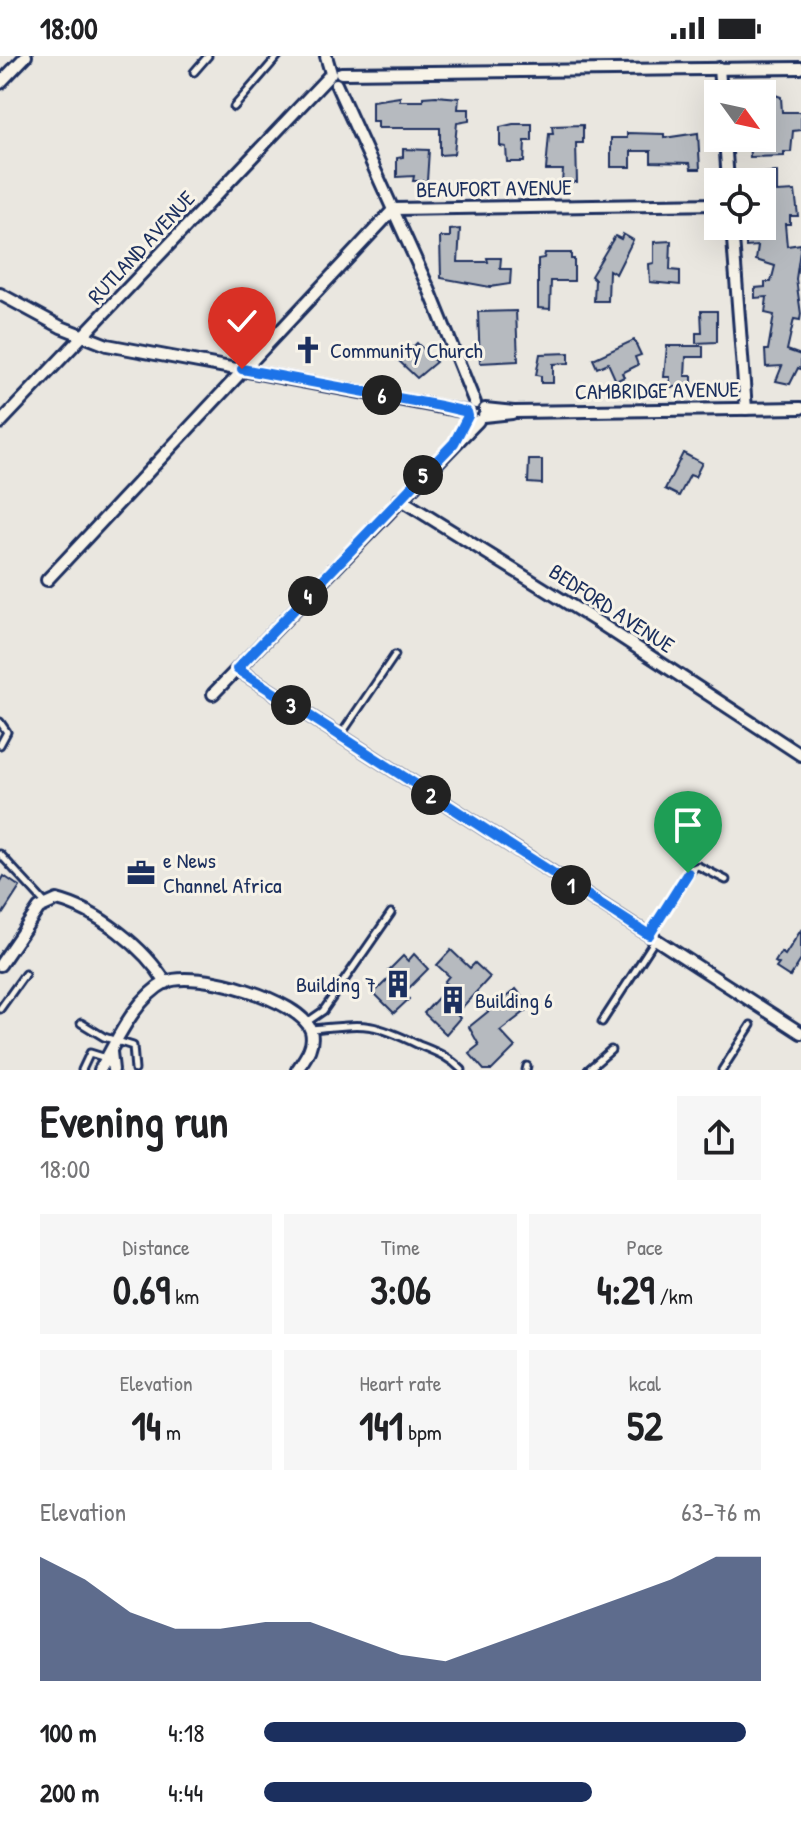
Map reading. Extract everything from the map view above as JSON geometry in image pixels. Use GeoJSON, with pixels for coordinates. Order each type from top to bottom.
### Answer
{"type":"FeatureCollection","features":[{"type":"Feature","properties":{"kind":"street"},"geometry":{"type":"LineString","coordinates":[[0,83],[26,56]]}},
{"type":"Feature","properties":{"kind":"street"},"geometry":{"type":"LineString","coordinates":[[213,694],[454,443],[476,411],[394,209],[327,56]]}},
{"type":"Feature","properties":{"kind":"street"},"geometry":{"type":"LineString","coordinates":[[719,68],[720,80]]}},
{"type":"Feature","properties":{"kind":"street","name":"RUTLAND AVENUE"},"geometry":{"type":"LineString","coordinates":[[0,423],[311,97],[336,77],[359,73],[801,68]]}},
{"type":"Feature","properties":{"kind":"street","name":"BEAUFORT AVENUE"},"geometry":{"type":"LineString","coordinates":[[47,580],[394,209],[704,204]]}},
{"type":"Feature","properties":{"kind":"street"},"geometry":{"type":"LineString","coordinates":[[733,240],[746,409]]}},
{"type":"Feature","properties":{"kind":"street","name":"CAMBRIDGE AVENUE"},"geometry":{"type":"LineString","coordinates":[[0,294],[85,337],[476,411],[801,408]]}},
{"type":"Feature","properties":{"kind":"street","name":"BEDFORD AVENUE"},"geometry":{"type":"LineString","coordinates":[[400,499],[589,616],[801,755]]}},
{"type":"Feature","properties":{"kind":"street"},"geometry":{"type":"LineString","coordinates":[[237,669],[801,1033]]}},
{"type":"Feature","properties":{"kind":"street"},"geometry":{"type":"LineString","coordinates":[[0,965],[45,903],[57,900],[94,916],[148,959],[166,983]]}},
{"type":"Feature","properties":{"kind":"street"},"geometry":{"type":"LineString","coordinates":[[100,1070],[140,1006],[166,983],[194,978],[229,984],[282,1006],[309,1026],[312,1045],[297,1070]]}},
{"type":"Feature","properties":{"kind":"street"},"geometry":{"type":"LineString","coordinates":[[112,1051],[113,1070]]}},
{"type":"Feature","properties":{"kind":"lane"},"geometry":{"type":"LineString","coordinates":[[194,72],[208,56]]}},
{"type":"Feature","properties":{"kind":"lane"},"geometry":{"type":"LineString","coordinates":[[234,107],[278,56]]}},
{"type":"Feature","properties":{"kind":"lane"},"geometry":{"type":"LineString","coordinates":[[340,736],[395,655]]}},
{"type":"Feature","properties":{"kind":"lane"},"geometry":{"type":"LineString","coordinates":[[0,722],[7,732],[0,745]]}},
{"type":"Feature","properties":{"kind":"lane"},"geometry":{"type":"LineString","coordinates":[[0,854],[45,903]]}},
{"type":"Feature","properties":{"kind":"lane"},"geometry":{"type":"LineString","coordinates":[[602,1022],[693,868],[698,866],[726,880]]}},
{"type":"Feature","properties":{"kind":"lane"},"geometry":{"type":"LineString","coordinates":[[309,1026],[323,1011],[391,913]]}},
{"type":"Feature","properties":{"kind":"lane"},"geometry":{"type":"LineString","coordinates":[[0,1009],[25,974]]}},
{"type":"Feature","properties":{"kind":"lane"},"geometry":{"type":"LineString","coordinates":[[81,1023],[112,1051]]}},
{"type":"Feature","properties":{"kind":"lane"},"geometry":{"type":"LineString","coordinates":[[309,1026],[361,1024],[384,1027],[441,1053],[462,1070]]}},
{"type":"Feature","properties":{"kind":"lane"},"geometry":{"type":"LineString","coordinates":[[722,1070],[751,1025]]}},
{"type":"Feature","properties":{"kind":"lane"},"geometry":{"type":"LineString","coordinates":[[82,1070],[90,1053],[134,1047],[135,1070]]}},
{"type":"Feature","properties":{"kind":"lane"},"geometry":{"type":"LineString","coordinates":[[588,1070],[611,1050]]}},
{"type":"Feature","properties":{"kind":"building"},"geometry":{"type":"Polygon","coordinates":[[[776,95],[781,97],[782,112],[801,112],[801,130],[793,131],[791,152],[784,152],[784,156],[750,157],[750,152],[776,152],[776,95]]]}},
{"type":"Feature","properties":{"kind":"building"},"geometry":{"type":"Polygon","coordinates":[[[400,97],[400,101],[423,101],[423,97],[459,98],[458,109],[469,109],[469,121],[457,123],[454,154],[440,155],[440,128],[378,128],[378,121],[372,121],[372,101],[400,97]]]}},
{"type":"Feature","properties":{"kind":"building"},"geometry":{"type":"Polygon","coordinates":[[[532,124],[532,141],[525,141],[524,162],[507,162],[506,147],[500,146],[500,127],[532,124]]]}},
{"type":"Feature","properties":{"kind":"building"},"geometry":{"type":"Polygon","coordinates":[[[583,125],[583,143],[576,143],[577,182],[562,182],[563,170],[546,170],[549,134],[553,134],[552,126],[583,125]]]}},
{"type":"Feature","properties":{"kind":"building"},"geometry":{"type":"Polygon","coordinates":[[[627,133],[664,134],[664,138],[698,133],[700,169],[691,169],[690,163],[651,162],[651,151],[631,151],[631,167],[611,167],[611,138],[627,138],[627,133]]]}},
{"type":"Feature","properties":{"kind":"building"},"geometry":{"type":"Polygon","coordinates":[[[403,149],[429,150],[427,181],[413,181],[414,176],[397,177],[397,158],[403,157],[403,149]]]}},
{"type":"Feature","properties":{"kind":"building"},"geometry":{"type":"Polygon","coordinates":[[[776,172],[777,192],[795,191],[798,216],[790,216],[790,224],[785,224],[787,246],[801,244],[796,279],[801,314],[800,320],[794,319],[787,350],[801,355],[801,369],[798,368],[790,384],[776,381],[782,366],[766,367],[765,350],[768,350],[774,315],[765,313],[767,297],[755,298],[755,288],[765,287],[765,282],[771,282],[775,266],[756,260],[758,246],[746,247],[746,240],[776,240],[776,172]]]}},
{"type":"Feature","properties":{"kind":"building"},"geometry":{"type":"Polygon","coordinates":[[[460,229],[458,262],[488,262],[487,258],[501,258],[500,269],[511,269],[510,284],[490,287],[441,278],[440,237],[450,237],[450,230],[460,229]]]}},
{"type":"Feature","properties":{"kind":"building"},"geometry":{"type":"Polygon","coordinates":[[[623,234],[633,240],[616,274],[609,270],[608,301],[594,301],[595,280],[591,276],[615,236],[621,239],[623,234]]]}},
{"type":"Feature","properties":{"kind":"building"},"geometry":{"type":"Polygon","coordinates":[[[671,241],[670,270],[680,271],[680,285],[650,282],[649,264],[654,263],[654,242],[671,241]]]}},
{"type":"Feature","properties":{"kind":"building"},"geometry":{"type":"Polygon","coordinates":[[[545,253],[571,253],[571,259],[574,259],[574,281],[551,281],[550,309],[538,308],[538,259],[544,258],[545,253]]]}},
{"type":"Feature","properties":{"kind":"building"},"geometry":{"type":"Polygon","coordinates":[[[516,311],[518,361],[480,363],[478,312],[516,311]]]}},
{"type":"Feature","properties":{"kind":"building"},"geometry":{"type":"Polygon","coordinates":[[[701,311],[717,311],[717,342],[696,343],[696,333],[702,333],[701,311]]]}},
{"type":"Feature","properties":{"kind":"building"},"geometry":{"type":"Polygon","coordinates":[[[634,340],[641,355],[635,357],[638,365],[622,373],[624,377],[616,381],[608,363],[597,368],[593,359],[634,340]]]}},
{"type":"Feature","properties":{"kind":"building"},"geometry":{"type":"Polygon","coordinates":[[[417,343],[436,362],[417,378],[399,361],[417,343]]]}},
{"type":"Feature","properties":{"kind":"building"},"geometry":{"type":"Polygon","coordinates":[[[667,346],[703,346],[703,357],[686,357],[685,376],[692,376],[692,387],[670,387],[670,377],[664,377],[667,346]]]}},
{"type":"Feature","properties":{"kind":"building"},"geometry":{"type":"Polygon","coordinates":[[[569,353],[569,363],[553,364],[553,383],[541,383],[541,376],[536,375],[540,354],[569,353]]]}},
{"type":"Feature","properties":{"kind":"building"},"geometry":{"type":"Polygon","coordinates":[[[683,453],[702,463],[695,477],[690,475],[679,496],[665,489],[683,453]]]}},
{"type":"Feature","properties":{"kind":"building"},"geometry":{"type":"Polygon","coordinates":[[[529,460],[542,460],[542,484],[528,483],[529,460]]]}},
{"type":"Feature","properties":{"kind":"building"},"geometry":{"type":"Polygon","coordinates":[[[4,876],[20,887],[0,918],[0,883],[4,876]]]}},
{"type":"Feature","properties":{"kind":"building"},"geometry":{"type":"Polygon","coordinates":[[[801,930],[801,960],[790,977],[776,968],[779,964],[775,962],[781,952],[785,955],[801,930]]]}},
{"type":"Feature","properties":{"kind":"building","name":"Building 6"},"geometry":{"type":"Polygon","coordinates":[[[451,950],[470,968],[475,963],[490,977],[456,1014],[460,1018],[446,1034],[424,1013],[449,986],[444,982],[449,976],[437,965],[451,950]]]}},
{"type":"Feature","properties":{"kind":"building","name":"Building 7"},"geometry":{"type":"Polygon","coordinates":[[[414,954],[428,969],[404,993],[409,999],[394,1013],[374,993],[392,975],[388,971],[403,956],[408,961],[414,954]]]}},
{"type":"Feature","properties":{"kind":"building"},"geometry":{"type":"Polygon","coordinates":[[[516,989],[531,1007],[500,1031],[515,1047],[492,1070],[484,1070],[469,1053],[479,1045],[469,1027],[516,989]]]}},
{"type":"Feature","properties":{"kind":"place","name":"Community Church"},"geometry":{"type":"Point","coordinates":[308,350]}},
{"type":"Feature","properties":{"kind":"place","name":"e News Channel Africa"},"geometry":{"type":"Point","coordinates":[141,873]}},
{"type":"Feature","properties":{"kind":"place","name":"Building 7"},"geometry":{"type":"Point","coordinates":[398,984]}},
{"type":"Feature","properties":{"kind":"place","name":"Building 6"},"geometry":{"type":"Point","coordinates":[453,1000]}},
{"type":"Feature","properties":{"kind":"route"},"geometry":{"type":"LineString","coordinates":[[242,369],[441,406],[467,412],[468,416],[454,443],[237,669],[649,935],[688,873]]}}]}
